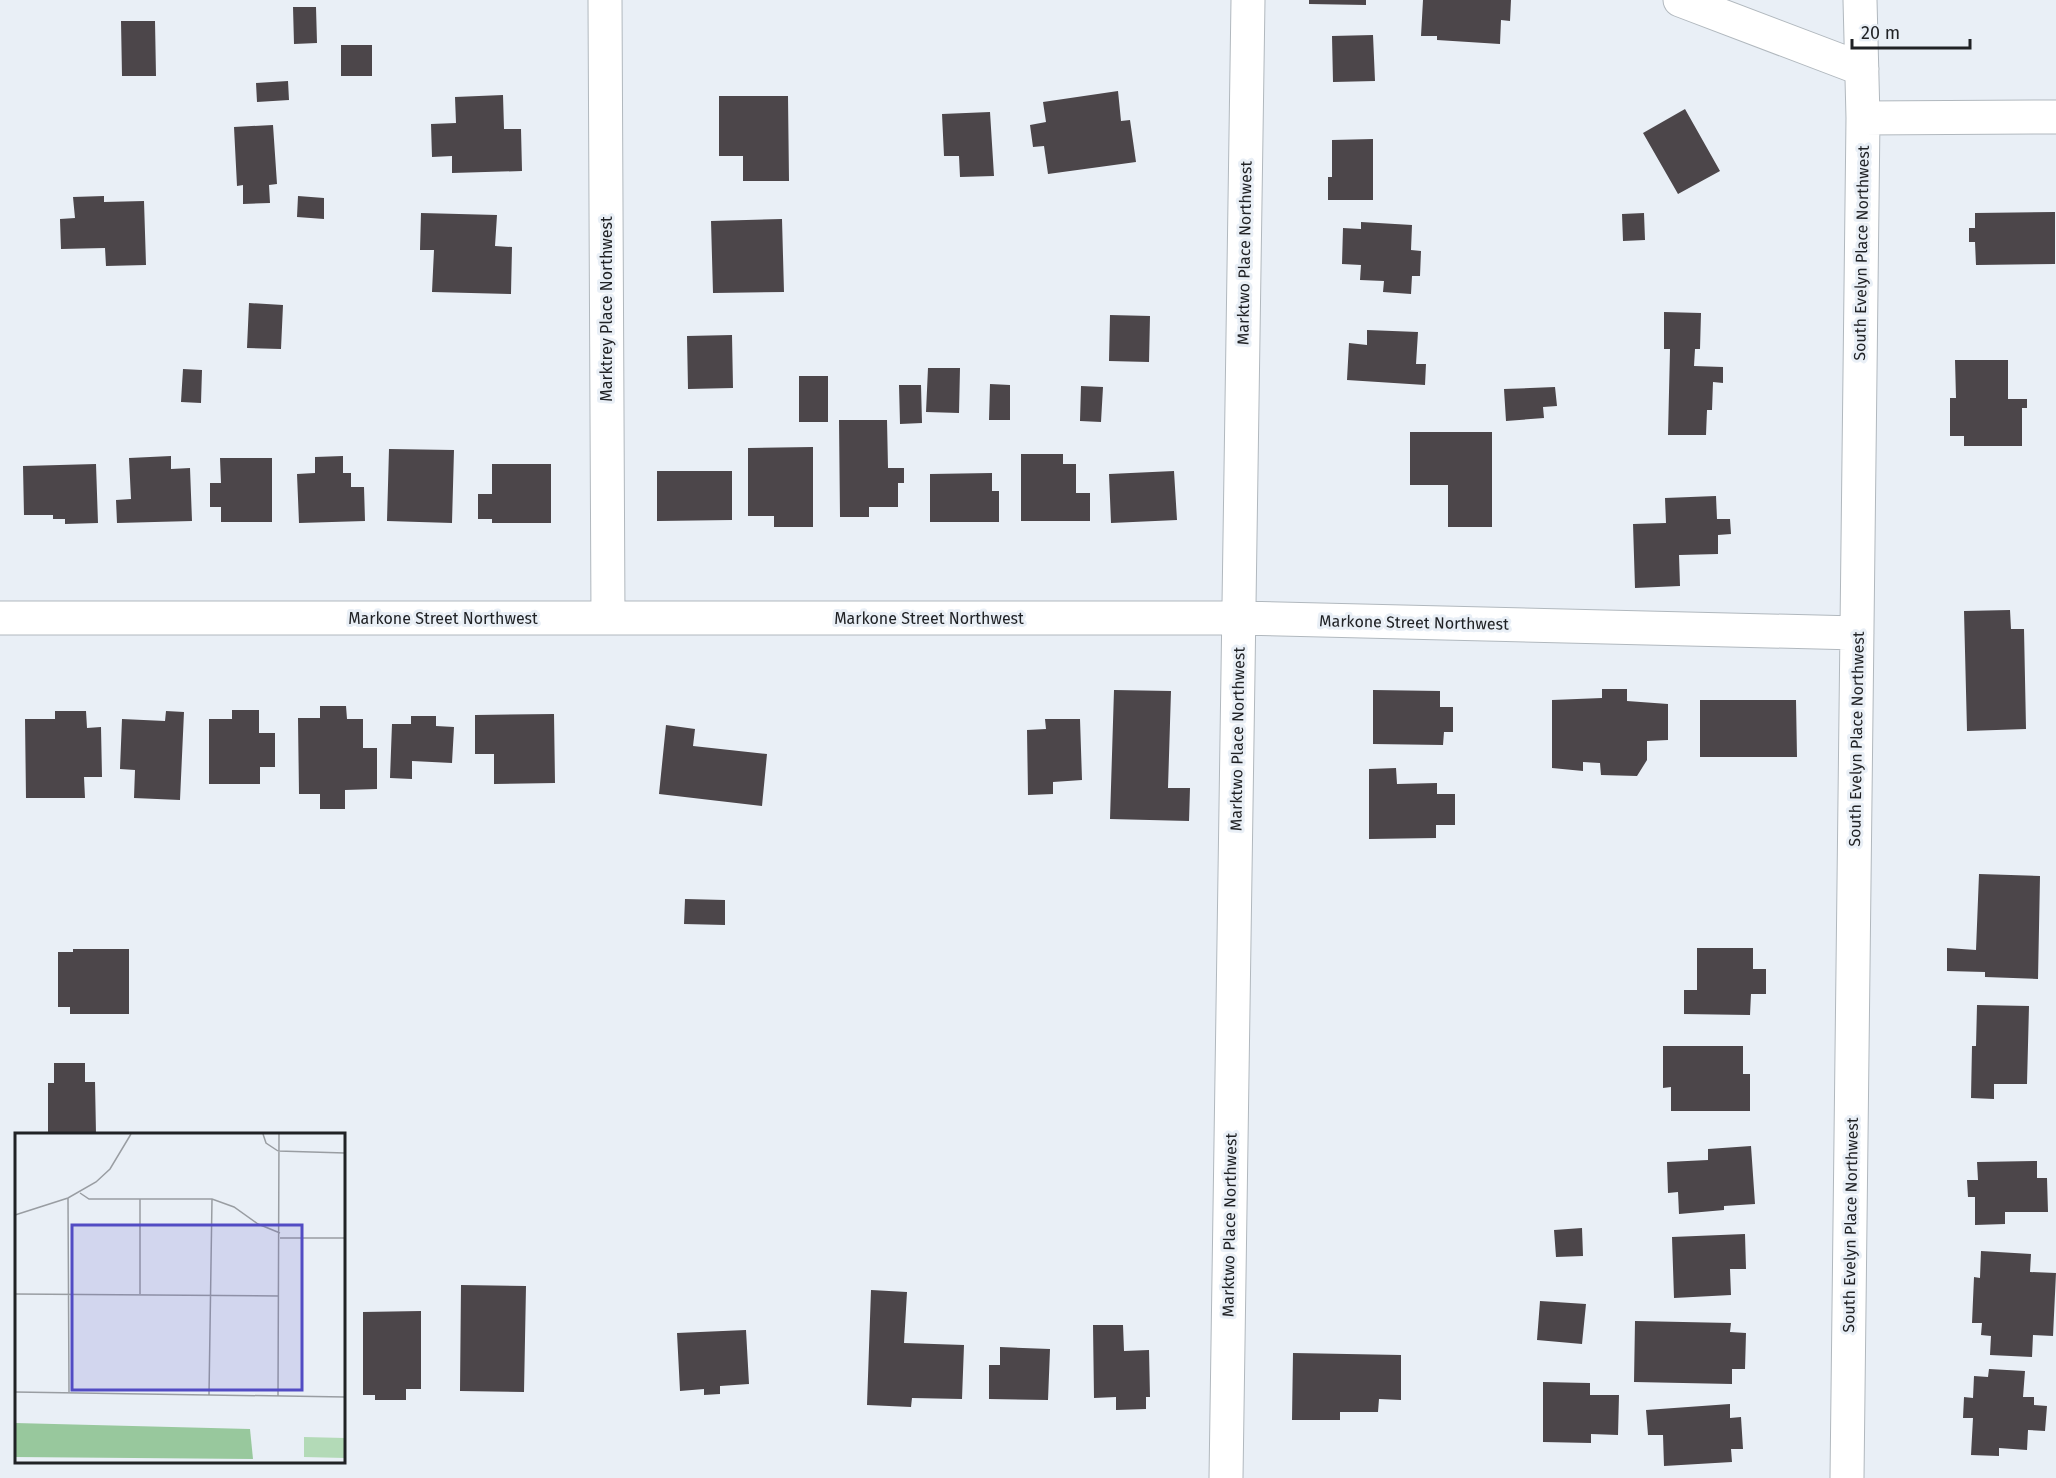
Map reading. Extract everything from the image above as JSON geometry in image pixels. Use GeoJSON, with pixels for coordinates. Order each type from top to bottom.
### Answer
{"type":"FeatureCollection","features":[{"type":"Feature","properties":{"kind":"street","name":"Marktrey Place Northwest"},"geometry":{"type":"LineString","coordinates":[[605,0],[608,618]]}},
{"type":"Feature","properties":{"kind":"street","name":"Marktwo Place Northwest"},"geometry":{"type":"LineString","coordinates":[[1226,1478],[1248,0]]}},
{"type":"Feature","properties":{"kind":"street"},"geometry":{"type":"LineString","coordinates":[[1680,0],[1862,69]]}},
{"type":"Feature","properties":{"kind":"street","name":"South Evelyn Place Northwest"},"geometry":{"type":"LineString","coordinates":[[1847,1478],[1863,118],[1860,0]]}},
{"type":"Feature","properties":{"kind":"street"},"geometry":{"type":"LineString","coordinates":[[1863,118],[2056,117]]}},
{"type":"Feature","properties":{"kind":"street","name":"Markone Street Northwest"},"geometry":{"type":"LineString","coordinates":[[0,618],[1239,618],[1857,633]]}},
{"type":"Feature","properties":{"kind":"building"},"geometry":{"type":"Polygon","coordinates":[[[1309,0],[1366,0],[1366,5],[1309,4],[1309,0]]]}},
{"type":"Feature","properties":{"kind":"building"},"geometry":{"type":"Polygon","coordinates":[[[1423,0],[1511,0],[1510,21],[1501,20],[1500,44],[1437,40],[1437,36],[1421,36],[1423,0]]]}},
{"type":"Feature","properties":{"kind":"building"},"geometry":{"type":"Polygon","coordinates":[[[293,7],[316,7],[317,43],[294,44],[293,7]]]}},
{"type":"Feature","properties":{"kind":"building"},"geometry":{"type":"Polygon","coordinates":[[[121,21],[155,21],[156,76],[122,76],[121,21]]]}},
{"type":"Feature","properties":{"kind":"building"},"geometry":{"type":"Polygon","coordinates":[[[1373,35],[1375,81],[1333,82],[1332,36],[1373,35]]]}},
{"type":"Feature","properties":{"kind":"building"},"geometry":{"type":"Polygon","coordinates":[[[341,45],[372,45],[372,76],[341,76],[341,45]]]}},
{"type":"Feature","properties":{"kind":"building"},"geometry":{"type":"Polygon","coordinates":[[[288,81],[289,100],[257,102],[256,83],[288,81]]]}},
{"type":"Feature","properties":{"kind":"building"},"geometry":{"type":"Polygon","coordinates":[[[1118,91],[1121,121],[1130,120],[1136,162],[1048,174],[1044,146],[1033,147],[1030,125],[1046,122],[1043,102],[1118,91]]]}},
{"type":"Feature","properties":{"kind":"building"},"geometry":{"type":"Polygon","coordinates":[[[503,95],[504,129],[521,129],[522,171],[452,173],[452,156],[432,157],[431,124],[456,123],[455,97],[503,95]]]}},
{"type":"Feature","properties":{"kind":"building"},"geometry":{"type":"Polygon","coordinates":[[[719,96],[788,96],[789,181],[743,181],[743,156],[719,156],[719,96]]]}},
{"type":"Feature","properties":{"kind":"building"},"geometry":{"type":"Polygon","coordinates":[[[1685,109],[1720,171],[1678,194],[1643,133],[1685,109]]]}},
{"type":"Feature","properties":{"kind":"building"},"geometry":{"type":"Polygon","coordinates":[[[990,112],[994,176],[960,177],[959,156],[944,156],[942,114],[990,112]]]}},
{"type":"Feature","properties":{"kind":"building"},"geometry":{"type":"Polygon","coordinates":[[[273,125],[277,184],[269,185],[270,203],[243,204],[243,185],[237,186],[234,127],[273,125]]]}},
{"type":"Feature","properties":{"kind":"building"},"geometry":{"type":"Polygon","coordinates":[[[1373,139],[1373,200],[1328,200],[1328,177],[1332,177],[1332,140],[1373,139]]]}},
{"type":"Feature","properties":{"kind":"building"},"geometry":{"type":"Polygon","coordinates":[[[104,196],[104,202],[144,201],[146,265],[106,266],[105,248],[61,249],[60,219],[75,218],[73,197],[104,196]]]}},
{"type":"Feature","properties":{"kind":"building"},"geometry":{"type":"Polygon","coordinates":[[[298,196],[324,198],[324,219],[297,217],[298,196]]]}},
{"type":"Feature","properties":{"kind":"building"},"geometry":{"type":"Polygon","coordinates":[[[2055,212],[2055,264],[1976,265],[1975,242],[1969,242],[1969,228],[1975,228],[1975,213],[2055,212]]]}},
{"type":"Feature","properties":{"kind":"building"},"geometry":{"type":"Polygon","coordinates":[[[421,213],[497,215],[495,246],[512,247],[511,294],[432,292],[434,250],[420,250],[421,213]]]}},
{"type":"Feature","properties":{"kind":"building"},"geometry":{"type":"Polygon","coordinates":[[[1644,213],[1645,240],[1623,241],[1622,214],[1644,213]]]}},
{"type":"Feature","properties":{"kind":"building"},"geometry":{"type":"Polygon","coordinates":[[[782,219],[784,292],[713,293],[711,221],[782,219]]]}},
{"type":"Feature","properties":{"kind":"building"},"geometry":{"type":"Polygon","coordinates":[[[1361,222],[1412,225],[1411,250],[1421,251],[1420,276],[1412,276],[1411,294],[1383,292],[1384,281],[1360,280],[1361,265],[1342,264],[1343,228],[1361,229],[1361,222]]]}},
{"type":"Feature","properties":{"kind":"building"},"geometry":{"type":"Polygon","coordinates":[[[249,303],[283,305],[281,349],[247,348],[249,303]]]}},
{"type":"Feature","properties":{"kind":"building"},"geometry":{"type":"Polygon","coordinates":[[[1664,312],[1701,313],[1700,349],[1695,349],[1694,366],[1723,367],[1723,383],[1713,382],[1712,410],[1707,410],[1706,435],[1668,435],[1670,349],[1664,349],[1664,312]]]}},
{"type":"Feature","properties":{"kind":"building"},"geometry":{"type":"Polygon","coordinates":[[[1110,315],[1150,316],[1149,362],[1109,361],[1110,315]]]}},
{"type":"Feature","properties":{"kind":"building"},"geometry":{"type":"Polygon","coordinates":[[[1367,330],[1418,332],[1416,364],[1426,364],[1425,385],[1347,380],[1349,343],[1367,345],[1367,330]]]}},
{"type":"Feature","properties":{"kind":"building"},"geometry":{"type":"Polygon","coordinates":[[[732,335],[733,388],[688,389],[687,336],[732,335]]]}},
{"type":"Feature","properties":{"kind":"building"},"geometry":{"type":"Polygon","coordinates":[[[1955,360],[2008,360],[2008,399],[2027,399],[2027,408],[2022,408],[2022,446],[1964,446],[1964,436],[1950,436],[1950,398],[1956,398],[1955,360]]]}},
{"type":"Feature","properties":{"kind":"building"},"geometry":{"type":"Polygon","coordinates":[[[928,368],[960,368],[959,413],[926,412],[928,368]]]}},
{"type":"Feature","properties":{"kind":"building"},"geometry":{"type":"Polygon","coordinates":[[[183,369],[202,370],[201,403],[181,402],[183,369]]]}},
{"type":"Feature","properties":{"kind":"building"},"geometry":{"type":"Polygon","coordinates":[[[799,376],[828,376],[828,422],[799,422],[799,376]]]}},
{"type":"Feature","properties":{"kind":"building"},"geometry":{"type":"Polygon","coordinates":[[[990,384],[1010,385],[1010,420],[989,420],[990,384]]]}},
{"type":"Feature","properties":{"kind":"building"},"geometry":{"type":"Polygon","coordinates":[[[899,385],[921,385],[922,423],[900,424],[899,385]]]}},
{"type":"Feature","properties":{"kind":"building"},"geometry":{"type":"Polygon","coordinates":[[[1081,386],[1103,387],[1101,422],[1080,421],[1081,386]]]}},
{"type":"Feature","properties":{"kind":"building"},"geometry":{"type":"Polygon","coordinates":[[[1555,387],[1557,406],[1543,407],[1544,418],[1506,421],[1504,389],[1555,387]]]}},
{"type":"Feature","properties":{"kind":"building"},"geometry":{"type":"Polygon","coordinates":[[[839,420],[887,420],[888,468],[904,468],[904,483],[898,483],[898,507],[869,507],[869,517],[840,517],[839,420]]]}},
{"type":"Feature","properties":{"kind":"building"},"geometry":{"type":"Polygon","coordinates":[[[1410,432],[1492,432],[1492,527],[1448,527],[1448,485],[1410,485],[1410,432]]]}},
{"type":"Feature","properties":{"kind":"building"},"geometry":{"type":"Polygon","coordinates":[[[813,447],[813,527],[774,527],[774,516],[748,516],[748,448],[813,447]]]}},
{"type":"Feature","properties":{"kind":"building"},"geometry":{"type":"Polygon","coordinates":[[[389,449],[454,450],[452,523],[387,521],[389,449]]]}},
{"type":"Feature","properties":{"kind":"building"},"geometry":{"type":"Polygon","coordinates":[[[1021,454],[1063,454],[1063,464],[1076,464],[1076,493],[1090,493],[1090,521],[1021,521],[1021,454]]]}},
{"type":"Feature","properties":{"kind":"building"},"geometry":{"type":"Polygon","coordinates":[[[171,456],[171,469],[190,468],[192,521],[117,523],[116,500],[131,499],[129,458],[171,456]]]}},
{"type":"Feature","properties":{"kind":"building"},"geometry":{"type":"Polygon","coordinates":[[[343,456],[343,473],[351,473],[351,487],[364,487],[365,521],[299,523],[297,474],[315,473],[315,457],[343,456]]]}},
{"type":"Feature","properties":{"kind":"building"},"geometry":{"type":"Polygon","coordinates":[[[220,458],[272,458],[272,522],[221,522],[221,507],[210,507],[210,483],[221,483],[220,458]]]}},
{"type":"Feature","properties":{"kind":"building"},"geometry":{"type":"Polygon","coordinates":[[[96,464],[98,523],[65,524],[65,519],[53,519],[53,515],[24,515],[23,466],[96,464]]]}},
{"type":"Feature","properties":{"kind":"building"},"geometry":{"type":"Polygon","coordinates":[[[492,464],[551,464],[551,523],[492,523],[492,519],[478,519],[478,494],[492,494],[492,464]]]}},
{"type":"Feature","properties":{"kind":"building"},"geometry":{"type":"Polygon","coordinates":[[[657,471],[732,471],[732,520],[657,521],[657,471]]]}},
{"type":"Feature","properties":{"kind":"building"},"geometry":{"type":"Polygon","coordinates":[[[1174,471],[1177,520],[1111,523],[1109,474],[1174,471]]]}},
{"type":"Feature","properties":{"kind":"building"},"geometry":{"type":"Polygon","coordinates":[[[992,473],[992,491],[999,491],[999,522],[930,522],[930,474],[992,473]]]}},
{"type":"Feature","properties":{"kind":"building"},"geometry":{"type":"Polygon","coordinates":[[[1716,496],[1717,519],[1730,519],[1731,534],[1718,535],[1718,554],[1679,555],[1680,586],[1635,588],[1633,524],[1666,523],[1665,498],[1716,496]]]}},
{"type":"Feature","properties":{"kind":"building"},"geometry":{"type":"Polygon","coordinates":[[[2010,610],[2011,629],[2024,629],[2026,729],[1967,731],[1964,611],[2010,610]]]}},
{"type":"Feature","properties":{"kind":"building"},"geometry":{"type":"Polygon","coordinates":[[[1602,689],[1627,689],[1627,701],[1668,704],[1668,740],[1647,741],[1647,760],[1637,776],[1601,775],[1600,763],[1583,762],[1583,771],[1552,768],[1552,700],[1602,698],[1602,689]]]}},
{"type":"Feature","properties":{"kind":"building"},"geometry":{"type":"Polygon","coordinates":[[[1114,690],[1171,691],[1168,788],[1190,788],[1189,821],[1110,819],[1114,690]]]}},
{"type":"Feature","properties":{"kind":"building"},"geometry":{"type":"Polygon","coordinates":[[[1373,690],[1440,691],[1440,707],[1453,707],[1453,732],[1444,732],[1443,745],[1373,744],[1373,690]]]}},
{"type":"Feature","properties":{"kind":"building"},"geometry":{"type":"Polygon","coordinates":[[[1700,700],[1796,700],[1797,757],[1700,757],[1700,700]]]}},
{"type":"Feature","properties":{"kind":"building"},"geometry":{"type":"Polygon","coordinates":[[[320,706],[346,706],[347,719],[363,719],[363,748],[377,748],[377,789],[345,790],[345,809],[320,809],[320,794],[299,794],[298,718],[320,718],[320,706]]]}},
{"type":"Feature","properties":{"kind":"building"},"geometry":{"type":"Polygon","coordinates":[[[232,710],[259,710],[259,733],[275,733],[275,767],[260,767],[260,784],[209,784],[209,719],[232,719],[232,710]]]}},
{"type":"Feature","properties":{"kind":"building"},"geometry":{"type":"Polygon","coordinates":[[[55,711],[86,711],[87,728],[101,727],[102,777],[84,777],[85,798],[26,798],[25,719],[55,719],[55,711]]]}},
{"type":"Feature","properties":{"kind":"building"},"geometry":{"type":"Polygon","coordinates":[[[166,711],[184,712],[180,800],[134,798],[135,770],[120,769],[122,719],[165,721],[166,711]]]}},
{"type":"Feature","properties":{"kind":"building"},"geometry":{"type":"Polygon","coordinates":[[[554,714],[555,783],[494,784],[494,754],[475,754],[475,715],[554,714]]]}},
{"type":"Feature","properties":{"kind":"building"},"geometry":{"type":"Polygon","coordinates":[[[411,716],[436,716],[436,726],[454,727],[452,763],[412,761],[412,779],[390,778],[392,724],[411,724],[411,716]]]}},
{"type":"Feature","properties":{"kind":"building"},"geometry":{"type":"Polygon","coordinates":[[[1045,719],[1080,719],[1082,780],[1053,782],[1053,794],[1028,795],[1027,730],[1046,729],[1045,719]]]}},
{"type":"Feature","properties":{"kind":"building"},"geometry":{"type":"Polygon","coordinates":[[[666,725],[695,729],[693,746],[767,754],[762,806],[659,794],[666,725]]]}},
{"type":"Feature","properties":{"kind":"building"},"geometry":{"type":"Polygon","coordinates":[[[1396,768],[1397,784],[1437,783],[1437,794],[1455,794],[1455,825],[1436,825],[1436,838],[1369,839],[1369,769],[1396,768]]]}},
{"type":"Feature","properties":{"kind":"building"},"geometry":{"type":"Polygon","coordinates":[[[1979,874],[2040,876],[2038,979],[1985,977],[1985,972],[1947,971],[1947,948],[1976,950],[1979,874]]]}},
{"type":"Feature","properties":{"kind":"building"},"geometry":{"type":"Polygon","coordinates":[[[685,899],[725,900],[725,925],[684,924],[685,899]]]}},
{"type":"Feature","properties":{"kind":"building"},"geometry":{"type":"Polygon","coordinates":[[[1697,948],[1753,948],[1753,969],[1766,969],[1766,994],[1751,994],[1750,1015],[1684,1014],[1684,990],[1697,990],[1697,948]]]}},
{"type":"Feature","properties":{"kind":"building"},"geometry":{"type":"Polygon","coordinates":[[[73,949],[129,949],[129,1014],[70,1014],[70,1007],[58,1007],[58,952],[73,952],[73,949]]]}},
{"type":"Feature","properties":{"kind":"building"},"geometry":{"type":"Polygon","coordinates":[[[1977,1005],[2029,1006],[2027,1084],[1994,1084],[1994,1099],[1971,1098],[1972,1046],[1976,1046],[1977,1005]]]}},
{"type":"Feature","properties":{"kind":"building"},"geometry":{"type":"Polygon","coordinates":[[[1663,1046],[1743,1046],[1743,1074],[1750,1074],[1750,1111],[1671,1111],[1671,1087],[1663,1088],[1663,1046]]]}},
{"type":"Feature","properties":{"kind":"building"},"geometry":{"type":"Polygon","coordinates":[[[54,1063],[85,1063],[85,1082],[95,1082],[96,1133],[48,1133],[48,1083],[54,1083],[54,1063]]]}},
{"type":"Feature","properties":{"kind":"building"},"geometry":{"type":"Polygon","coordinates":[[[1751,1146],[1755,1204],[1724,1206],[1724,1210],[1679,1214],[1678,1192],[1668,1193],[1667,1162],[1708,1160],[1708,1149],[1751,1146]]]}},
{"type":"Feature","properties":{"kind":"building"},"geometry":{"type":"Polygon","coordinates":[[[2037,1161],[2037,1178],[2047,1178],[2048,1212],[2005,1212],[2005,1224],[1975,1225],[1975,1197],[1968,1197],[1967,1180],[1978,1180],[1977,1162],[2037,1161]]]}},
{"type":"Feature","properties":{"kind":"building"},"geometry":{"type":"Polygon","coordinates":[[[1582,1228],[1583,1256],[1556,1257],[1554,1230],[1582,1228]]]}},
{"type":"Feature","properties":{"kind":"building"},"geometry":{"type":"Polygon","coordinates":[[[1745,1234],[1746,1269],[1730,1269],[1731,1295],[1674,1298],[1672,1237],[1745,1234]]]}},
{"type":"Feature","properties":{"kind":"building"},"geometry":{"type":"Polygon","coordinates":[[[1981,1251],[2031,1254],[2030,1272],[2056,1273],[2053,1336],[2033,1335],[2032,1357],[1990,1355],[1991,1336],[1981,1335],[1982,1323],[1972,1323],[1974,1277],[1980,1278],[1981,1251]]]}},
{"type":"Feature","properties":{"kind":"building"},"geometry":{"type":"Polygon","coordinates":[[[461,1285],[526,1286],[524,1392],[460,1391],[461,1285]]]}},
{"type":"Feature","properties":{"kind":"building"},"geometry":{"type":"Polygon","coordinates":[[[871,1290],[907,1292],[904,1343],[964,1345],[962,1399],[912,1398],[911,1407],[867,1405],[871,1290]]]}},
{"type":"Feature","properties":{"kind":"building"},"geometry":{"type":"Polygon","coordinates":[[[1540,1301],[1586,1304],[1582,1344],[1537,1340],[1540,1301]]]}},
{"type":"Feature","properties":{"kind":"building"},"geometry":{"type":"Polygon","coordinates":[[[421,1311],[421,1389],[406,1389],[406,1400],[375,1400],[375,1395],[363,1395],[363,1312],[421,1311]]]}},
{"type":"Feature","properties":{"kind":"building"},"geometry":{"type":"Polygon","coordinates":[[[1635,1321],[1731,1323],[1730,1332],[1746,1333],[1745,1369],[1732,1369],[1732,1384],[1634,1382],[1635,1321]]]}},
{"type":"Feature","properties":{"kind":"building"},"geometry":{"type":"Polygon","coordinates":[[[1093,1325],[1123,1325],[1124,1351],[1149,1350],[1150,1397],[1146,1397],[1146,1409],[1116,1410],[1116,1397],[1094,1398],[1093,1325]]]}},
{"type":"Feature","properties":{"kind":"building"},"geometry":{"type":"Polygon","coordinates":[[[746,1330],[749,1384],[720,1386],[720,1394],[704,1395],[704,1389],[680,1391],[677,1333],[746,1330]]]}},
{"type":"Feature","properties":{"kind":"building"},"geometry":{"type":"Polygon","coordinates":[[[1000,1347],[1050,1349],[1048,1400],[989,1399],[989,1365],[1000,1365],[1000,1347]]]}},
{"type":"Feature","properties":{"kind":"building"},"geometry":{"type":"Polygon","coordinates":[[[1293,1353],[1401,1355],[1401,1400],[1379,1399],[1378,1412],[1340,1412],[1340,1420],[1292,1420],[1293,1353]]]}},
{"type":"Feature","properties":{"kind":"building"},"geometry":{"type":"Polygon","coordinates":[[[1989,1369],[2025,1371],[2023,1397],[2034,1397],[2034,1405],[2047,1406],[2045,1431],[2028,1430],[2027,1450],[1999,1448],[1999,1456],[1971,1455],[1973,1418],[1963,1418],[1964,1397],[1973,1398],[1974,1376],[1988,1377],[1989,1369]]]}},
{"type":"Feature","properties":{"kind":"building"},"geometry":{"type":"Polygon","coordinates":[[[1543,1382],[1590,1383],[1590,1395],[1619,1395],[1618,1435],[1591,1434],[1591,1443],[1543,1442],[1543,1382]]]}},
{"type":"Feature","properties":{"kind":"building"},"geometry":{"type":"Polygon","coordinates":[[[1730,1404],[1730,1418],[1741,1417],[1743,1449],[1731,1449],[1732,1462],[1664,1466],[1663,1435],[1648,1435],[1646,1410],[1730,1404]]]}}]}
